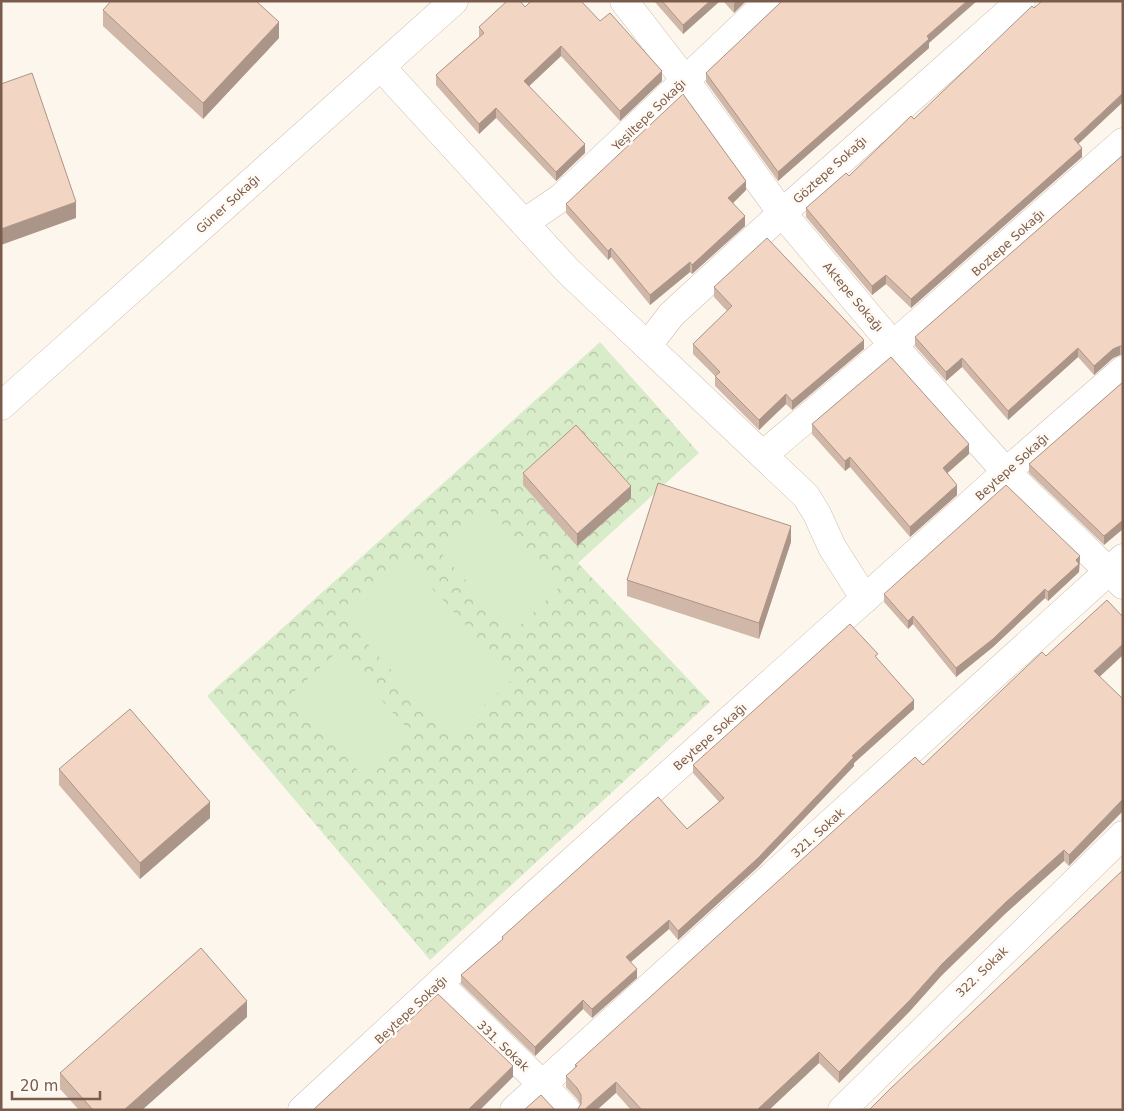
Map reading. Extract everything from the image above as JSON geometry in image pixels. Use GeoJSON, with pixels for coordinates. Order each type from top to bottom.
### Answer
{"type":"FeatureCollection","features":[{"type":"Feature","properties":{"kind":"street","name":"Güner Sokağı"},"geometry":{"type":"LineString","coordinates":[[1,406],[454,1]]}},
{"type":"Feature","properties":{"kind":"street","name":"Aktepe Sokağı"},"geometry":{"type":"LineString","coordinates":[[624,1],[685,80],[782,213],[893,345],[1006,472],[1118,571]]}},
{"type":"Feature","properties":{"kind":"street","name":"Yeşiltepe Sokağı"},"geometry":{"type":"LineString","coordinates":[[524,223],[562,197],[769,1]]}},
{"type":"Feature","properties":{"kind":"street","name":"Göztepe Sokağı"},"geometry":{"type":"LineString","coordinates":[[647,346],[672,314],[782,213],[1021,1]]}},
{"type":"Feature","properties":{"kind":"street"},"geometry":{"type":"LineString","coordinates":[[381,67],[568,271],[806,496],[817,514],[832,547],[865,598]]}},
{"type":"Feature","properties":{"kind":"street","name":"Boztepe Sokağı"},"geometry":{"type":"LineString","coordinates":[[763,455],[893,345],[1123,142]]}},
{"type":"Feature","properties":{"kind":"street","name":"Beytepe Sokağı"},"geometry":{"type":"LineString","coordinates":[[302,1110],[530,899],[1006,472],[1123,370]]}},
{"type":"Feature","properties":{"kind":"street","name":"321. Sokak"},"geometry":{"type":"LineString","coordinates":[[514,1110],[1118,571]]}},
{"type":"Feature","properties":{"kind":"street","name":"322. Sokak"},"geometry":{"type":"LineString","coordinates":[[842,1110],[1123,835]]}},
{"type":"Feature","properties":{"kind":"street","name":"331. Sokak"},"geometry":{"type":"LineString","coordinates":[[439,984],[542,1084],[566,1110]]}},
{"type":"Feature","properties":{"kind":"green space"},"geometry":{"type":"Polygon","coordinates":[[[600,342],[699,453],[578,563],[710,702],[430,960],[207,696],[600,342]]]}},
{"type":"Feature","properties":{"kind":"green space"},"geometry":{"type":"Polygon","coordinates":[[[488,508],[560,587],[513,632],[440,552],[488,508]]]}},
{"type":"Feature","properties":{"kind":"green space"},"geometry":{"type":"Polygon","coordinates":[[[408,562],[514,678],[451,736],[345,619],[408,562]]]}},
{"type":"Feature","properties":{"kind":"green space"},"geometry":{"type":"Polygon","coordinates":[[[337,652],[410,731],[362,775],[289,696],[337,652]]]}},
{"type":"Feature","properties":{"kind":"building"},"geometry":{"type":"Polygon","coordinates":[[[111,1],[256,1],[279,22],[203,103],[103,10],[111,1]]]}},
{"type":"Feature","properties":{"kind":"building"},"geometry":{"type":"Polygon","coordinates":[[[507,1],[520,1],[525,7],[531,1],[581,1],[600,21],[610,13],[662,71],[620,111],[561,46],[524,81],[585,144],[556,172],[496,108],[479,124],[436,75],[484,33],[479,27],[507,1]]]}},
{"type":"Feature","properties":{"kind":"building"},"geometry":{"type":"Polygon","coordinates":[[[662,1],[710,1],[683,25],[662,1]]]}},
{"type":"Feature","properties":{"kind":"building"},"geometry":{"type":"Polygon","coordinates":[[[781,1],[967,1],[927,36],[929,39],[778,172],[706,73],[781,1]]]}},
{"type":"Feature","properties":{"kind":"building"},"geometry":{"type":"Polygon","coordinates":[[[1042,1],[1123,1],[1123,93],[1074,139],[1082,148],[911,299],[886,275],[872,286],[806,208],[846,173],[849,176],[911,116],[914,119],[1032,6],[1034,8],[1042,1]]]}},
{"type":"Feature","properties":{"kind":"building"},"geometry":{"type":"Polygon","coordinates":[[[32,73],[76,202],[1,229],[1,84],[32,73]]]}},
{"type":"Feature","properties":{"kind":"building"},"geometry":{"type":"Polygon","coordinates":[[[683,94],[746,181],[728,198],[745,216],[692,265],[690,262],[650,295],[611,248],[608,251],[566,204],[683,94]]]}},
{"type":"Feature","properties":{"kind":"building"},"geometry":{"type":"Polygon","coordinates":[[[1123,155],[1123,346],[1113,349],[1094,366],[1078,348],[1008,411],[962,358],[946,372],[915,337],[1123,155]]]}},
{"type":"Feature","properties":{"kind":"building"},"geometry":{"type":"Polygon","coordinates":[[[767,238],[864,340],[792,401],[786,394],[759,420],[715,376],[720,372],[693,344],[732,306],[714,287],[767,238]]]}},
{"type":"Feature","properties":{"kind":"building"},"geometry":{"type":"Polygon","coordinates":[[[891,357],[969,444],[943,468],[957,485],[910,527],[850,457],[845,461],[812,424],[891,357]]]}},
{"type":"Feature","properties":{"kind":"building"},"geometry":{"type":"Polygon","coordinates":[[[1123,382],[1123,520],[1104,536],[1029,464],[1123,382]]]}},
{"type":"Feature","properties":{"kind":"building"},"geometry":{"type":"Polygon","coordinates":[[[576,425],[631,486],[577,534],[523,473],[576,425]]]}},
{"type":"Feature","properties":{"kind":"building"},"geometry":{"type":"Polygon","coordinates":[[[658,483],[791,526],[759,623],[627,580],[658,483]]]}},
{"type":"Feature","properties":{"kind":"building"},"geometry":{"type":"Polygon","coordinates":[[[1006,485],[1080,556],[1076,560],[1079,564],[1048,592],[1045,589],[993,639],[956,668],[913,616],[908,621],[884,594],[1006,485]]]}},
{"type":"Feature","properties":{"kind":"building"},"geometry":{"type":"Polygon","coordinates":[[[1107,600],[1123,617],[1123,644],[1094,671],[1123,699],[1123,799],[1069,855],[1064,850],[1006,902],[942,964],[910,1000],[839,1072],[819,1052],[759,1110],[642,1110],[616,1082],[584,1110],[577,1110],[581,1104],[581,1095],[566,1076],[577,1066],[575,1065],[915,757],[923,765],[1042,652],[1046,656],[1107,600]]]}},
{"type":"Feature","properties":{"kind":"building"},"geometry":{"type":"Polygon","coordinates":[[[850,624],[878,654],[875,656],[914,700],[852,756],[854,757],[758,858],[678,931],[669,920],[626,957],[637,969],[592,1009],[583,1000],[535,1047],[461,975],[658,797],[687,829],[724,798],[693,765],[850,624]]]}},
{"type":"Feature","properties":{"kind":"building"},"geometry":{"type":"Polygon","coordinates":[[[130,709],[210,802],[140,863],[59,769],[130,709]]]}},
{"type":"Feature","properties":{"kind":"building"},"geometry":{"type":"Polygon","coordinates":[[[1123,870],[1123,1110],[869,1110],[890,1089],[1123,870]]]}},
{"type":"Feature","properties":{"kind":"building"},"geometry":{"type":"Polygon","coordinates":[[[201,948],[247,1001],[124,1110],[93,1110],[60,1073],[201,948]]]}},
{"type":"Feature","properties":{"kind":"building"},"geometry":{"type":"Polygon","coordinates":[[[438,994],[513,1066],[468,1110],[313,1110],[438,994]]]}},
{"type":"Feature","properties":{"kind":"building"},"geometry":{"type":"Polygon","coordinates":[[[541,1095],[555,1110],[524,1110],[541,1095]]]}}]}
